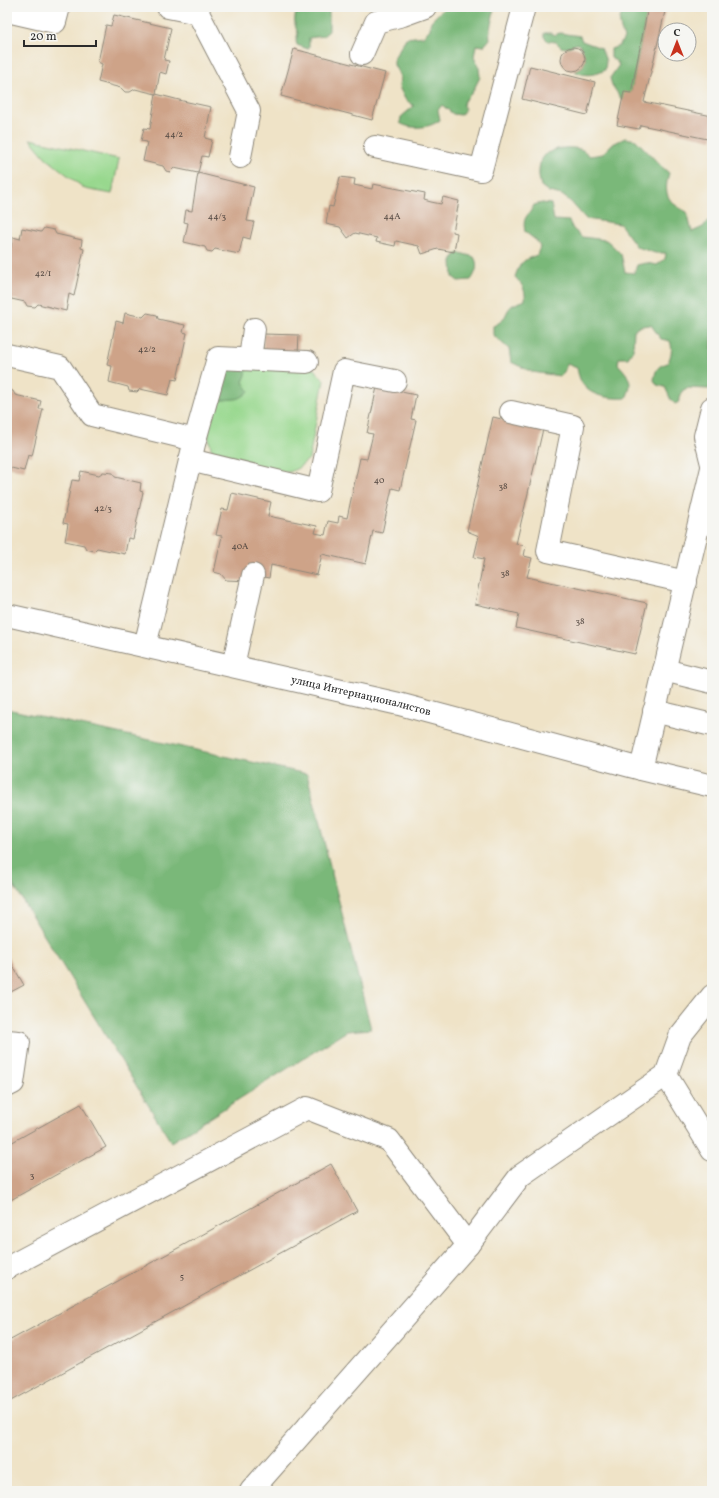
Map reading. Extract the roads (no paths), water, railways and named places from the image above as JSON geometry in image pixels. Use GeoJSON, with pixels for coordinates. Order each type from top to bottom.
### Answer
{"type":"FeatureCollection","features":[{"type":"Feature","properties":{"kind":"street"},"geometry":{"type":"LineString","coordinates":[[7,11],[55,22],[59,7]]}},
{"type":"Feature","properties":{"kind":"street"},"geometry":{"type":"LineString","coordinates":[[168,7],[198,10],[249,111],[240,157]]}},
{"type":"Feature","properties":{"kind":"street"},"geometry":{"type":"LineString","coordinates":[[362,54],[376,22],[403,15],[425,7]]}},
{"type":"Feature","properties":{"kind":"street"},"geometry":{"type":"LineString","coordinates":[[374,147],[481,170],[524,7]]}},
{"type":"Feature","properties":{"kind":"street"},"geometry":{"type":"LineString","coordinates":[[250,359],[254,329]]}},
{"type":"Feature","properties":{"kind":"street"},"geometry":{"type":"LineString","coordinates":[[7,356],[60,367],[92,415],[318,492],[344,371],[395,381]]}},
{"type":"Feature","properties":{"kind":"street"},"geometry":{"type":"LineString","coordinates":[[145,646],[192,450],[218,358],[307,362]]}},
{"type":"Feature","properties":{"kind":"street"},"geometry":{"type":"LineString","coordinates":[[712,408],[705,436],[712,464]]}},
{"type":"Feature","properties":{"kind":"street"},"geometry":{"type":"LineString","coordinates":[[511,412],[573,426],[548,551],[686,582]]}},
{"type":"Feature","properties":{"kind":"street"},"geometry":{"type":"LineString","coordinates":[[640,769],[686,582],[712,468]]}},
{"type":"Feature","properties":{"kind":"street"},"geometry":{"type":"LineString","coordinates":[[233,666],[253,575]]}},
{"type":"Feature","properties":{"kind":"street","name":"улица Интернационалистов"},"geometry":{"type":"LineString","coordinates":[[7,615],[399,704],[640,769],[712,786]]}},
{"type":"Feature","properties":{"kind":"street"},"geometry":{"type":"LineString","coordinates":[[664,670],[712,682]]}},
{"type":"Feature","properties":{"kind":"street"},"geometry":{"type":"LineString","coordinates":[[654,711],[712,724]]}},
{"type":"Feature","properties":{"kind":"street"},"geometry":{"type":"LineString","coordinates":[[251,1491],[468,1245],[520,1176],[666,1075],[680,1036],[712,996]]}},
{"type":"Feature","properties":{"kind":"street"},"geometry":{"type":"LineString","coordinates":[[7,1041],[19,1042],[13,1083],[7,1086]]}},
{"type":"Feature","properties":{"kind":"street"},"geometry":{"type":"LineString","coordinates":[[666,1075],[712,1150]]}},
{"type":"Feature","properties":{"kind":"street"},"geometry":{"type":"LineString","coordinates":[[7,1268],[307,1108],[389,1140],[468,1245]]}}]}
